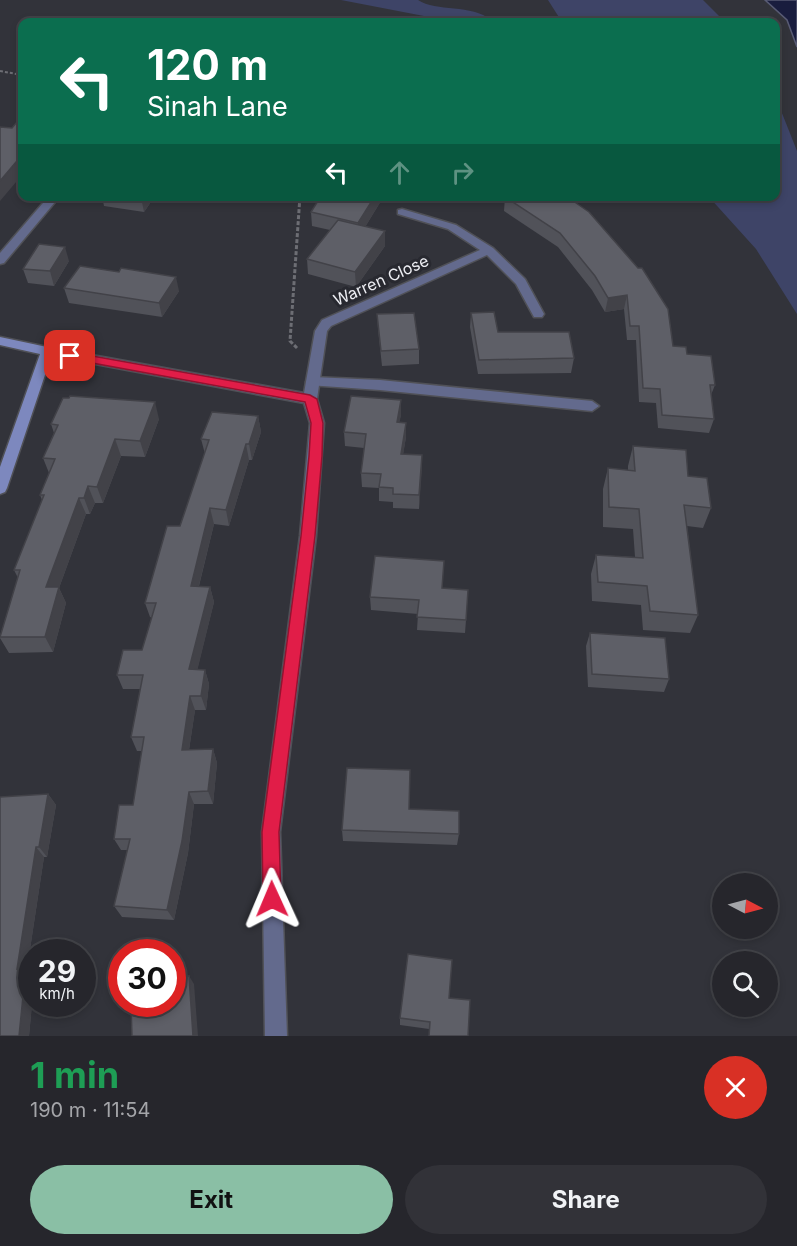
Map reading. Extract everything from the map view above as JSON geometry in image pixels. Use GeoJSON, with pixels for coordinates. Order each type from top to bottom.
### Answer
{"type":"FeatureCollection","features":[{"type":"Feature","properties":{"kind":"street"},"geometry":{"type":"LineString","coordinates":[[0,260],[51,201]]}},
{"type":"Feature","properties":{"kind":"street"},"geometry":{"type":"LineString","coordinates":[[402,212],[452,227],[489,250],[521,282],[537,314]]}},
{"type":"Feature","properties":{"kind":"street","name":"Warren Close"},"geometry":{"type":"LineString","coordinates":[[276,1036],[271,832],[310,513],[317,423],[312,391],[321,331],[326,323],[489,250]]}},
{"type":"Feature","properties":{"kind":"street"},"geometry":{"type":"LineString","coordinates":[[0,341],[47,351],[312,391],[403,386],[592,406]]}},
{"type":"Feature","properties":{"kind":"street"},"geometry":{"type":"LineString","coordinates":[[0,488],[47,351]]}},
{"type":"Feature","properties":{"kind":"path"},"geometry":{"type":"LineString","coordinates":[[0,71],[18,74]]}},
{"type":"Feature","properties":{"kind":"path"},"geometry":{"type":"LineString","coordinates":[[300,201],[290,341],[315,365]]}},
{"type":"Feature","properties":{"kind":"shaded area"},"geometry":{"type":"Polygon","coordinates":[[[341,0],[418,0],[434,6],[474,12],[488,18],[434,18],[341,0]]]}},
{"type":"Feature","properties":{"kind":"shaded area"},"geometry":{"type":"Polygon","coordinates":[[[548,0],[703,0],[721,18],[559,18],[548,0]]]}},
{"type":"Feature","properties":{"kind":"shaded area"},"geometry":{"type":"Polygon","coordinates":[[[765,0],[797,0],[797,47],[787,20],[765,0]]]}},
{"type":"Feature","properties":{"kind":"shaded area"},"geometry":{"type":"Polygon","coordinates":[[[780,108],[797,151],[797,314],[756,249],[713,201],[780,201],[780,108]]]}},
{"type":"Feature","properties":{"kind":"building"},"geometry":{"type":"Polygon","coordinates":[[[18,121],[18,160],[0,181],[0,127],[12,128],[18,121]]]}},
{"type":"Feature","properties":{"kind":"building"},"geometry":{"type":"Polygon","coordinates":[[[318,201],[372,201],[358,223],[311,212],[318,201]]]}},
{"type":"Feature","properties":{"kind":"building"},"geometry":{"type":"Polygon","coordinates":[[[511,201],[573,201],[589,212],[638,268],[642,268],[668,309],[673,346],[686,347],[687,354],[711,356],[715,385],[710,385],[714,419],[662,415],[660,389],[643,388],[639,326],[630,326],[627,295],[608,298],[595,276],[560,233],[511,201]]]}},
{"type":"Feature","properties":{"kind":"building"},"geometry":{"type":"Polygon","coordinates":[[[338,220],[385,231],[355,272],[307,259],[338,220]]]}},
{"type":"Feature","properties":{"kind":"building"},"geometry":{"type":"Polygon","coordinates":[[[39,244],[65,247],[50,271],[23,269],[39,244]]]}},
{"type":"Feature","properties":{"kind":"building"},"geometry":{"type":"Polygon","coordinates":[[[80,266],[119,272],[121,268],[176,277],[159,303],[64,288],[80,266]]]}},
{"type":"Feature","properties":{"kind":"building"},"geometry":{"type":"Polygon","coordinates":[[[494,312],[498,332],[569,332],[574,358],[479,360],[471,313],[494,312]]]}},
{"type":"Feature","properties":{"kind":"building"},"geometry":{"type":"Polygon","coordinates":[[[414,313],[419,349],[381,351],[377,314],[414,313]]]}},
{"type":"Feature","properties":{"kind":"building"},"geometry":{"type":"Polygon","coordinates":[[[70,396],[155,402],[140,441],[115,439],[97,487],[88,486],[84,498],[79,498],[46,587],[59,587],[45,637],[0,637],[20,570],[14,570],[44,495],[40,495],[55,459],[43,458],[58,425],[51,424],[63,398],[70,396]]]}},
{"type":"Feature","properties":{"kind":"building"},"geometry":{"type":"Polygon","coordinates":[[[351,396],[401,400],[397,422],[406,423],[401,454],[422,455],[419,495],[393,494],[393,488],[379,487],[381,474],[361,473],[366,434],[344,432],[351,396]]]}},
{"type":"Feature","properties":{"kind":"building"},"geometry":{"type":"Polygon","coordinates":[[[212,412],[258,416],[249,444],[246,444],[226,510],[210,508],[191,586],[210,587],[189,669],[205,670],[201,696],[190,696],[182,750],[213,749],[208,791],[189,792],[182,841],[167,910],[114,906],[130,839],[114,839],[119,805],[133,805],[144,737],[131,737],[143,675],[117,675],[123,650],[142,650],[156,603],[145,603],[167,526],[180,526],[209,440],[201,439],[212,412]]]}},
{"type":"Feature","properties":{"kind":"building"},"geometry":{"type":"Polygon","coordinates":[[[633,446],[686,450],[688,476],[707,478],[711,508],[684,505],[698,615],[650,611],[647,586],[598,582],[596,555],[643,558],[639,509],[609,507],[608,468],[635,471],[633,446]]]}},
{"type":"Feature","properties":{"kind":"building"},"geometry":{"type":"Polygon","coordinates":[[[375,556],[444,561],[442,588],[468,590],[466,620],[417,617],[419,600],[370,597],[375,556]]]}},
{"type":"Feature","properties":{"kind":"building"},"geometry":{"type":"Polygon","coordinates":[[[590,633],[665,638],[669,679],[592,674],[590,633]]]}},
{"type":"Feature","properties":{"kind":"building"},"geometry":{"type":"Polygon","coordinates":[[[347,768],[410,770],[409,809],[459,811],[459,834],[342,830],[347,768]]]}},
{"type":"Feature","properties":{"kind":"building"},"geometry":{"type":"Polygon","coordinates":[[[48,794],[39,847],[36,847],[22,939],[18,939],[18,1017],[21,1017],[19,1036],[0,1036],[0,797],[48,794]]]}},
{"type":"Feature","properties":{"kind":"building"},"geometry":{"type":"Polygon","coordinates":[[[408,954],[452,960],[449,998],[470,1000],[468,1036],[429,1036],[430,1022],[400,1018],[408,954]]]}},
{"type":"Feature","properties":{"kind":"building"},"geometry":{"type":"Polygon","coordinates":[[[189,976],[193,1036],[132,1036],[131,1017],[186,1017],[186,977],[189,976]]]}},
{"type":"Feature","properties":{"kind":"route"},"geometry":{"type":"LineString","coordinates":[[70,356],[310,399],[317,423],[315,456],[308,536],[271,832],[272,899]]}}]}
